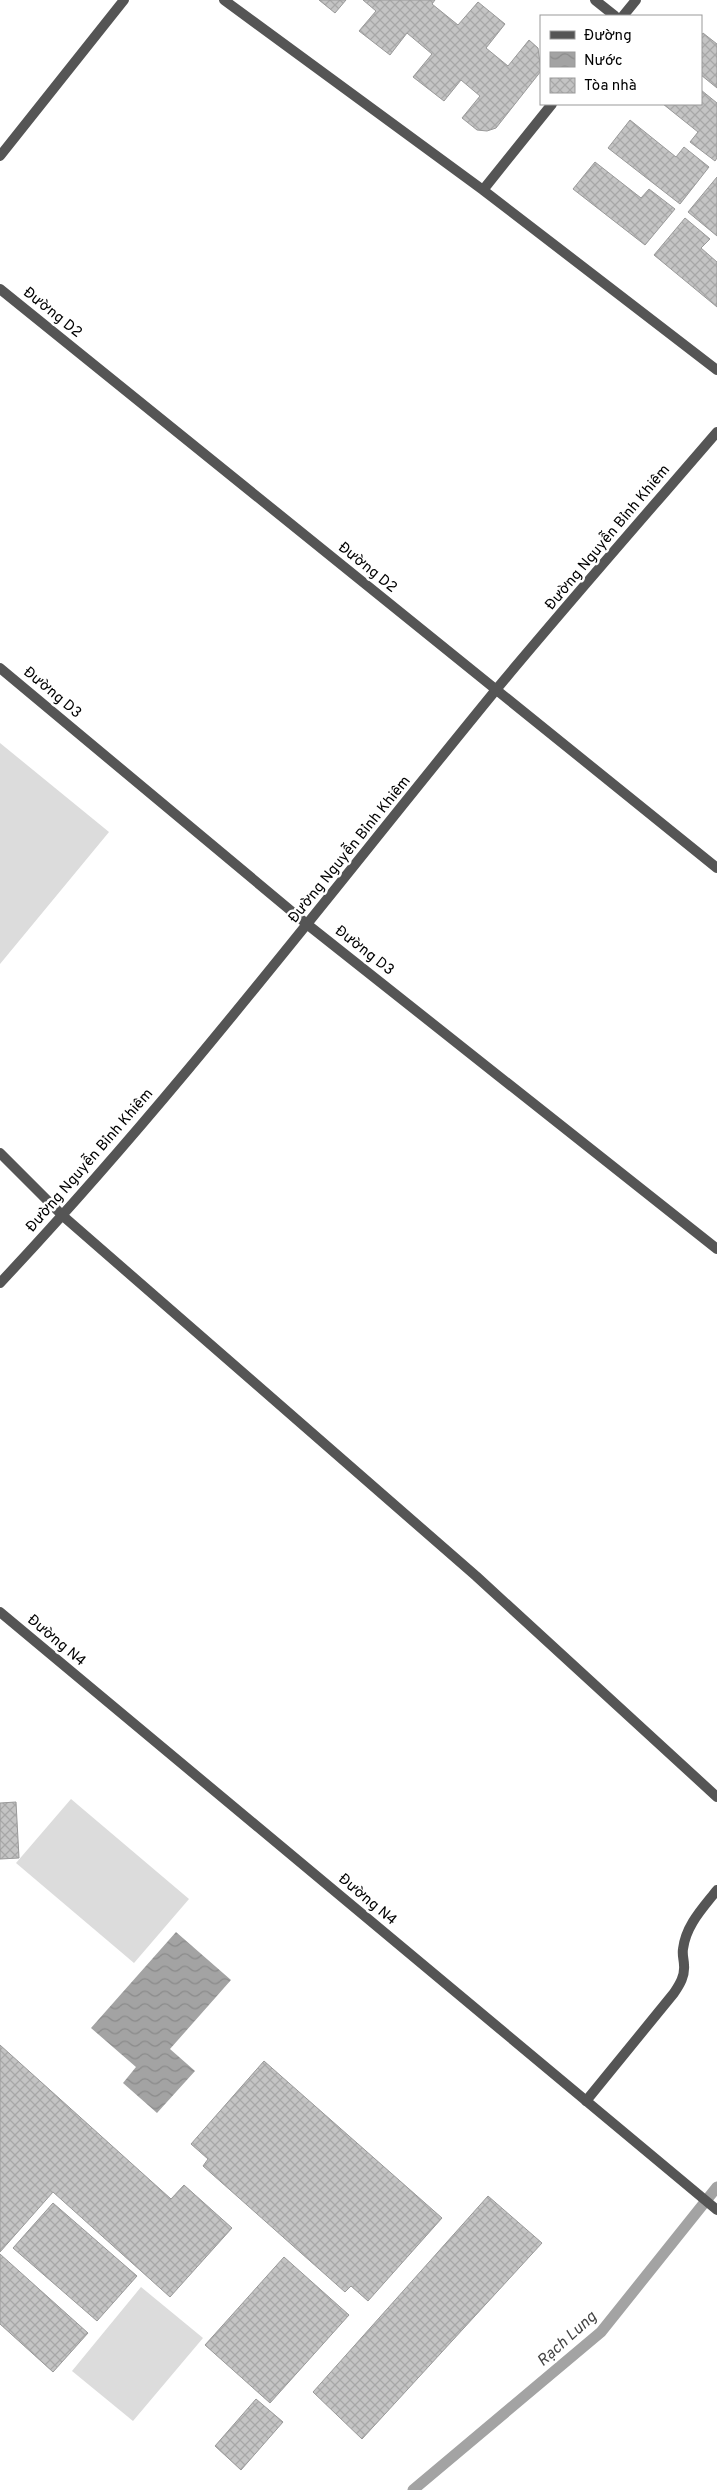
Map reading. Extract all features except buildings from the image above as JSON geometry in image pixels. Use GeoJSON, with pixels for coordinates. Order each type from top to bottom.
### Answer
{"type":"FeatureCollection","features":[{"type":"Feature","properties":{"kind":"street"},"geometry":{"type":"LineString","coordinates":[[0,156],[124,0]]}},
{"type":"Feature","properties":{"kind":"street"},"geometry":{"type":"LineString","coordinates":[[224,0],[483,190],[717,370]]}},
{"type":"Feature","properties":{"kind":"street"},"geometry":{"type":"LineString","coordinates":[[595,0],[614,15]]}},
{"type":"Feature","properties":{"kind":"street"},"geometry":{"type":"LineString","coordinates":[[624,15],[636,0]]}},
{"type":"Feature","properties":{"kind":"street"},"geometry":{"type":"LineString","coordinates":[[483,190],[551,105]]}},
{"type":"Feature","properties":{"kind":"street","name":"Đường D2"},"geometry":{"type":"LineString","coordinates":[[0,289],[717,868]]}},
{"type":"Feature","properties":{"kind":"street","name":"Đường Nguyễn Bỉnh Khiêm"},"geometry":{"type":"LineString","coordinates":[[0,1283],[63,1216],[308,924],[496,690],[717,432]]}},
{"type":"Feature","properties":{"kind":"street","name":"Đường D3"},"geometry":{"type":"LineString","coordinates":[[0,668],[308,924],[717,1249]]}},
{"type":"Feature","properties":{"kind":"street"},"geometry":{"type":"LineString","coordinates":[[0,1153],[63,1216],[476,1576],[717,1797]]}},
{"type":"Feature","properties":{"kind":"street","name":"Đường N4"},"geometry":{"type":"LineString","coordinates":[[0,1612],[717,2210]]}},
{"type":"Feature","properties":{"kind":"street"},"geometry":{"type":"LineString","coordinates":[[586,2101],[674,1994],[683,1979],[685,1967],[682,1951],[687,1934],[692,1922],[717,1890]]}},
{"type":"Feature","properties":{"kind":"shaded area"},"geometry":{"type":"Polygon","coordinates":[[[0,743],[109,832],[0,964],[0,743]]]}},
{"type":"Feature","properties":{"kind":"shaded area"},"geometry":{"type":"Polygon","coordinates":[[[71,1799],[189,1899],[134,1963],[16,1863],[71,1799]]]}},
{"type":"Feature","properties":{"kind":"shaded area"},"geometry":{"type":"Polygon","coordinates":[[[141,2287],[203,2338],[133,2421],[72,2371],[141,2287]]]}},
{"type":"Feature","properties":{"kind":"water"},"geometry":{"type":"Polygon","coordinates":[[[176,1932],[231,1980],[170,2049],[195,2071],[157,2113],[123,2083],[136,2067],[91,2028],[176,1932]]]}},
{"type":"Feature","properties":{"kind":"waterway","name":"Rạch Lung"},"geometry":{"type":"LineString","coordinates":[[413,2490],[601,2332],[717,2187]]}}]}
